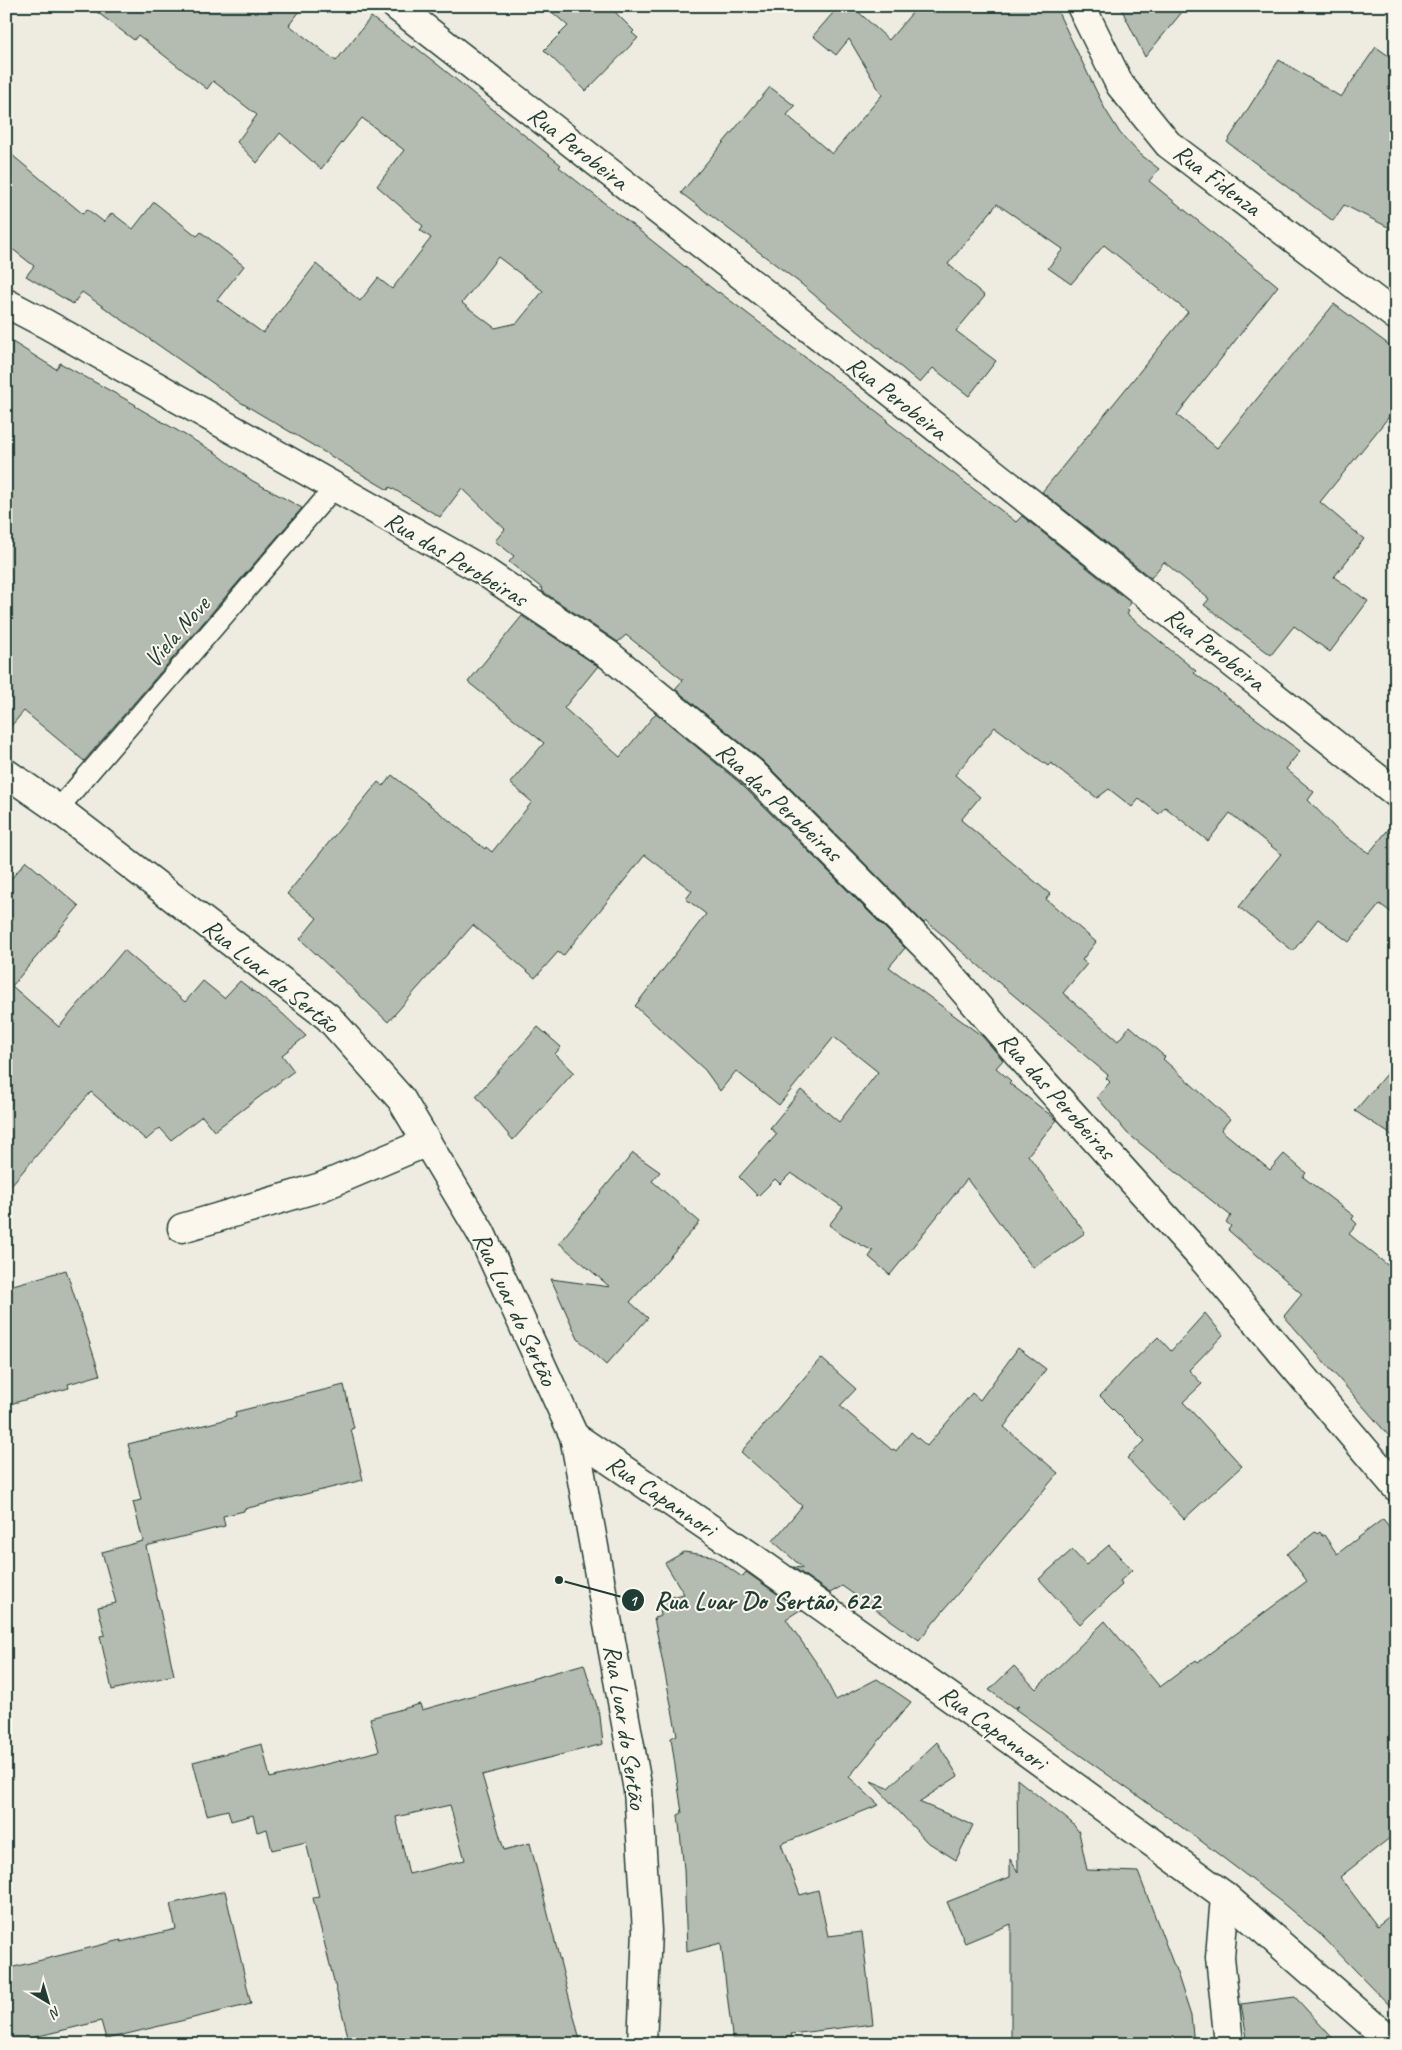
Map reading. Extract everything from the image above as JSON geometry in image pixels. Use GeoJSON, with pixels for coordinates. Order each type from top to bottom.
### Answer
{"type":"FeatureCollection","features":[{"type":"Feature","properties":{"kind":"street","name":"Rua Perobeira"},"geometry":{"type":"LineString","coordinates":[[396,6],[898,398],[1396,793]]}},
{"type":"Feature","properties":{"kind":"street","name":"Rua Fidenza"},"geometry":{"type":"LineString","coordinates":[[1081,6],[1120,85],[1168,144],[1396,316]]}},
{"type":"Feature","properties":{"kind":"street","name":"Rua das Perobeiras"},"geometry":{"type":"LineString","coordinates":[[6,303],[482,570],[609,655],[752,772],[929,950],[1020,1056],[1202,1258],[1396,1487]]}},
{"type":"Feature","properties":{"kind":"street","name":"Rua Luar do Sertão"},"geometry":{"type":"LineString","coordinates":[[6,773],[58,810],[328,1017],[401,1099],[481,1233],[574,1436],[638,1790],[647,1931],[642,2044]]}},
{"type":"Feature","properties":{"kind":"street"},"geometry":{"type":"LineString","coordinates":[[182,1228],[321,1187],[427,1142]]}},
{"type":"Feature","properties":{"kind":"street","name":"Rua Capannori"},"geometry":{"type":"LineString","coordinates":[[574,1436],[760,1563],[995,1728],[1225,1896],[1394,2044]]}},
{"type":"Feature","properties":{"kind":"street"},"geometry":{"type":"LineString","coordinates":[[1225,1896],[1220,1957],[1228,2044]]}},
{"type":"Feature","properties":{"kind":"lane","name":"Viela Nove"},"geometry":{"type":"LineString","coordinates":[[58,810],[334,488]]}},
{"type":"Feature","properties":{"kind":"building"},"geometry":{"type":"Polygon","coordinates":[[[89,6],[304,6],[289,25],[336,61],[371,17],[437,64],[561,165],[559,167],[718,293],[888,420],[887,422],[1016,522],[1022,516],[1131,603],[1126,609],[1129,611],[1127,614],[1196,671],[1194,673],[1300,751],[1286,769],[1314,792],[1308,800],[1339,832],[1369,853],[1396,820],[1396,916],[1380,904],[1349,942],[1318,919],[1293,951],[1239,907],[1281,854],[1230,813],[1208,841],[1165,807],[1159,814],[1139,799],[1132,807],[1109,789],[1097,798],[1051,763],[1048,766],[995,727],[955,775],[980,797],[961,820],[1050,894],[1046,899],[1096,942],[1082,960],[1087,964],[1063,993],[1118,1041],[1130,1026],[1165,1057],[1163,1059],[1230,1119],[1221,1130],[1270,1170],[1284,1154],[1306,1173],[1303,1177],[1354,1216],[1352,1219],[1357,1224],[1349,1234],[1396,1272],[1396,1444],[1284,1316],[1302,1294],[1228,1230],[1231,1226],[1226,1222],[1231,1216],[1127,1133],[1097,1097],[1110,1082],[1106,1078],[1108,1075],[926,921],[924,923],[763,761],[675,689],[683,680],[626,635],[618,642],[542,591],[543,589],[509,562],[514,556],[495,541],[505,529],[462,488],[440,517],[390,487],[388,490],[240,402],[82,292],[73,304],[26,276],[34,266],[6,244],[6,150],[83,214],[87,209],[104,222],[112,213],[133,229],[154,202],[197,236],[201,232],[244,266],[217,300],[263,333],[316,264],[360,301],[378,278],[392,289],[431,238],[420,230],[423,226],[377,186],[404,150],[362,118],[321,169],[280,133],[257,163],[237,142],[257,115],[213,81],[207,89],[138,35],[134,40],[89,6]],[[498,257],[462,303],[495,328],[517,323],[543,291],[498,257]]]}},
{"type":"Feature","properties":{"kind":"building"},"geometry":{"type":"Polygon","coordinates":[[[545,6],[609,6],[634,31],[632,33],[638,38],[586,91],[544,50],[568,26],[545,6]]]}},
{"type":"Feature","properties":{"kind":"building"},"geometry":{"type":"Polygon","coordinates":[[[829,6],[852,6],[889,40],[918,6],[1055,6],[1105,109],[1120,133],[1140,154],[1159,169],[1149,181],[1278,286],[1177,415],[1217,448],[1334,304],[1396,350],[1396,408],[1320,502],[1364,539],[1334,577],[1368,601],[1330,652],[1294,626],[1271,655],[1204,605],[1209,599],[1164,562],[1151,578],[1042,492],[1188,312],[1104,245],[1071,284],[1048,268],[1063,249],[997,204],[948,264],[985,296],[956,331],[996,361],[969,396],[933,368],[920,383],[800,283],[681,193],[770,87],[795,106],[787,115],[832,154],[882,95],[849,39],[836,55],[813,36],[833,13],[829,6]]]}},
{"type":"Feature","properties":{"kind":"building"},"geometry":{"type":"Polygon","coordinates":[[[1120,6],[1187,6],[1145,57],[1120,6]]]}},
{"type":"Feature","properties":{"kind":"building"},"geometry":{"type":"Polygon","coordinates":[[[1376,47],[1396,61],[1396,231],[1344,205],[1333,221],[1227,142],[1279,60],[1341,97],[1376,47]]]}},
{"type":"Feature","properties":{"kind":"building"},"geometry":{"type":"Polygon","coordinates":[[[6,338],[56,369],[60,363],[136,405],[216,453],[251,480],[302,508],[84,761],[24,711],[6,732],[6,338]]]}},
{"type":"Feature","properties":{"kind":"building"},"geometry":{"type":"Polygon","coordinates":[[[522,616],[598,666],[564,708],[620,757],[656,713],[741,784],[905,948],[889,967],[982,1036],[1003,1060],[996,1068],[1011,1081],[1009,1083],[1057,1120],[1028,1155],[1085,1233],[1033,1268],[967,1179],[890,1275],[869,1257],[873,1251],[842,1235],[829,1225],[843,1207],[791,1173],[780,1184],[775,1179],[758,1196],[739,1177],[777,1134],[770,1128],[801,1090],[839,1122],[878,1072],[834,1037],[779,1105],[736,1071],[720,1091],[705,1070],[635,1006],[706,914],[686,899],[692,891],[645,855],[563,956],[558,952],[535,978],[473,925],[388,1022],[300,939],[317,918],[287,894],[378,782],[383,786],[392,775],[485,849],[486,847],[492,852],[532,802],[510,783],[544,743],[468,682],[522,616]]]}},
{"type":"Feature","properties":{"kind":"building"},"geometry":{"type":"Polygon","coordinates":[[[26,861],[79,906],[12,986],[59,1027],[124,950],[185,1002],[203,981],[224,998],[240,981],[283,1014],[306,1036],[282,1055],[294,1071],[214,1131],[202,1116],[171,1140],[160,1128],[146,1140],[91,1092],[6,1191],[6,885],[26,861]]]}},
{"type":"Feature","properties":{"kind":"building"},"geometry":{"type":"Polygon","coordinates":[[[538,1027],[561,1047],[555,1054],[574,1072],[513,1140],[476,1096],[538,1027]]]}},
{"type":"Feature","properties":{"kind":"building"},"geometry":{"type":"Polygon","coordinates":[[[1396,1062],[1396,1138],[1355,1111],[1396,1062]]]}},
{"type":"Feature","properties":{"kind":"building"},"geometry":{"type":"Polygon","coordinates":[[[633,1153],[660,1172],[652,1181],[700,1222],[630,1302],[648,1318],[606,1365],[578,1339],[551,1279],[610,1287],[559,1243],[633,1153]]]}},
{"type":"Feature","properties":{"kind":"building"},"geometry":{"type":"Polygon","coordinates":[[[66,1270],[100,1375],[68,1384],[69,1388],[6,1405],[6,1287],[66,1270]]]}},
{"type":"Feature","properties":{"kind":"building"},"geometry":{"type":"Polygon","coordinates":[[[1205,1313],[1223,1335],[1189,1370],[1202,1384],[1183,1402],[1242,1466],[1184,1519],[1127,1458],[1145,1441],[1100,1396],[1158,1337],[1171,1351],[1205,1313]]]}},
{"type":"Feature","properties":{"kind":"building"},"geometry":{"type":"Polygon","coordinates":[[[1018,1348],[1046,1369],[1004,1427],[1058,1473],[919,1640],[842,1586],[830,1593],[793,1567],[803,1568],[773,1541],[802,1506],[741,1452],[821,1358],[856,1389],[840,1406],[892,1450],[896,1451],[911,1432],[927,1446],[972,1393],[980,1400],[1018,1348]]]}},
{"type":"Feature","properties":{"kind":"building"},"geometry":{"type":"Polygon","coordinates":[[[344,1385],[354,1428],[351,1429],[363,1480],[244,1509],[244,1511],[223,1516],[225,1526],[146,1546],[174,1675],[112,1690],[100,1636],[105,1635],[98,1607],[116,1603],[102,1552],[143,1541],[133,1502],[141,1500],[128,1444],[236,1417],[235,1412],[344,1385]]]}},
{"type":"Feature","properties":{"kind":"building"},"geometry":{"type":"Polygon","coordinates":[[[1383,1519],[1396,1535],[1396,1833],[1340,1877],[1377,1926],[1396,1911],[1396,2012],[1322,1936],[1280,1901],[1197,1838],[1015,1709],[1019,1706],[1014,1708],[989,1690],[1014,1666],[1036,1689],[1105,1621],[1160,1687],[1196,1660],[1198,1662],[1307,1581],[1287,1554],[1315,1532],[1317,1534],[1320,1532],[1322,1536],[1324,1535],[1337,1554],[1383,1519]]]}},
{"type":"Feature","properties":{"kind":"building"},"geometry":{"type":"Polygon","coordinates":[[[1109,1545],[1132,1570],[1120,1581],[1122,1585],[1080,1624],[1039,1579],[1072,1550],[1086,1565],[1109,1545]]]}},
{"type":"Feature","properties":{"kind":"building"},"geometry":{"type":"Polygon","coordinates":[[[684,1552],[712,1556],[742,1577],[746,1572],[800,1610],[786,1619],[820,1668],[836,1700],[877,1679],[911,1702],[849,1777],[879,1805],[781,1844],[800,1895],[818,1890],[828,1936],[862,1932],[873,2024],[791,2034],[792,2037],[733,2044],[721,1943],[687,1952],[684,1869],[678,1815],[682,1813],[671,1738],[677,1735],[654,1618],[661,1616],[659,1599],[684,1594],[665,1563],[684,1552]]]}},
{"type":"Feature","properties":{"kind":"building"},"geometry":{"type":"Polygon","coordinates":[[[584,1664],[600,1716],[603,1744],[482,1775],[504,1850],[530,1843],[581,2044],[350,2044],[313,1898],[319,1897],[306,1842],[272,1850],[267,1829],[257,1832],[253,1815],[231,1821],[228,1810],[207,1815],[193,1762],[262,1744],[270,1778],[379,1751],[370,1718],[420,1704],[422,1710],[584,1664]],[[450,1805],[396,1817],[409,1874],[465,1860],[450,1805]]]}},
{"type":"Feature","properties":{"kind":"building"},"geometry":{"type":"Polygon","coordinates":[[[937,1742],[958,1776],[919,1802],[973,1825],[956,1860],[926,1841],[871,1781],[888,1788],[937,1742]]]}},
{"type":"Feature","properties":{"kind":"building"},"geometry":{"type":"Polygon","coordinates":[[[1017,1779],[1072,1823],[1079,1832],[1087,1870],[1138,1872],[1178,1976],[1191,2016],[1194,2044],[1011,2044],[1011,1924],[965,1943],[947,1902],[1010,1877],[1010,1859],[1018,1872],[1017,1779]]]}},
{"type":"Feature","properties":{"kind":"building"},"geometry":{"type":"Polygon","coordinates":[[[225,1891],[251,2004],[106,2039],[101,2021],[6,2044],[6,1969],[121,1940],[121,1942],[176,1929],[170,1904],[225,1891]]]}},
{"type":"Feature","properties":{"kind":"building"},"geometry":{"type":"Polygon","coordinates":[[[1295,1997],[1338,2044],[1248,2044],[1241,2004],[1295,1997]]]}},
{"type":"Feature","properties":{"kind":"place","name":"Rua Luar Do Sertão, 622"},"geometry":{"type":"Point","coordinates":[559,1580]}}]}
